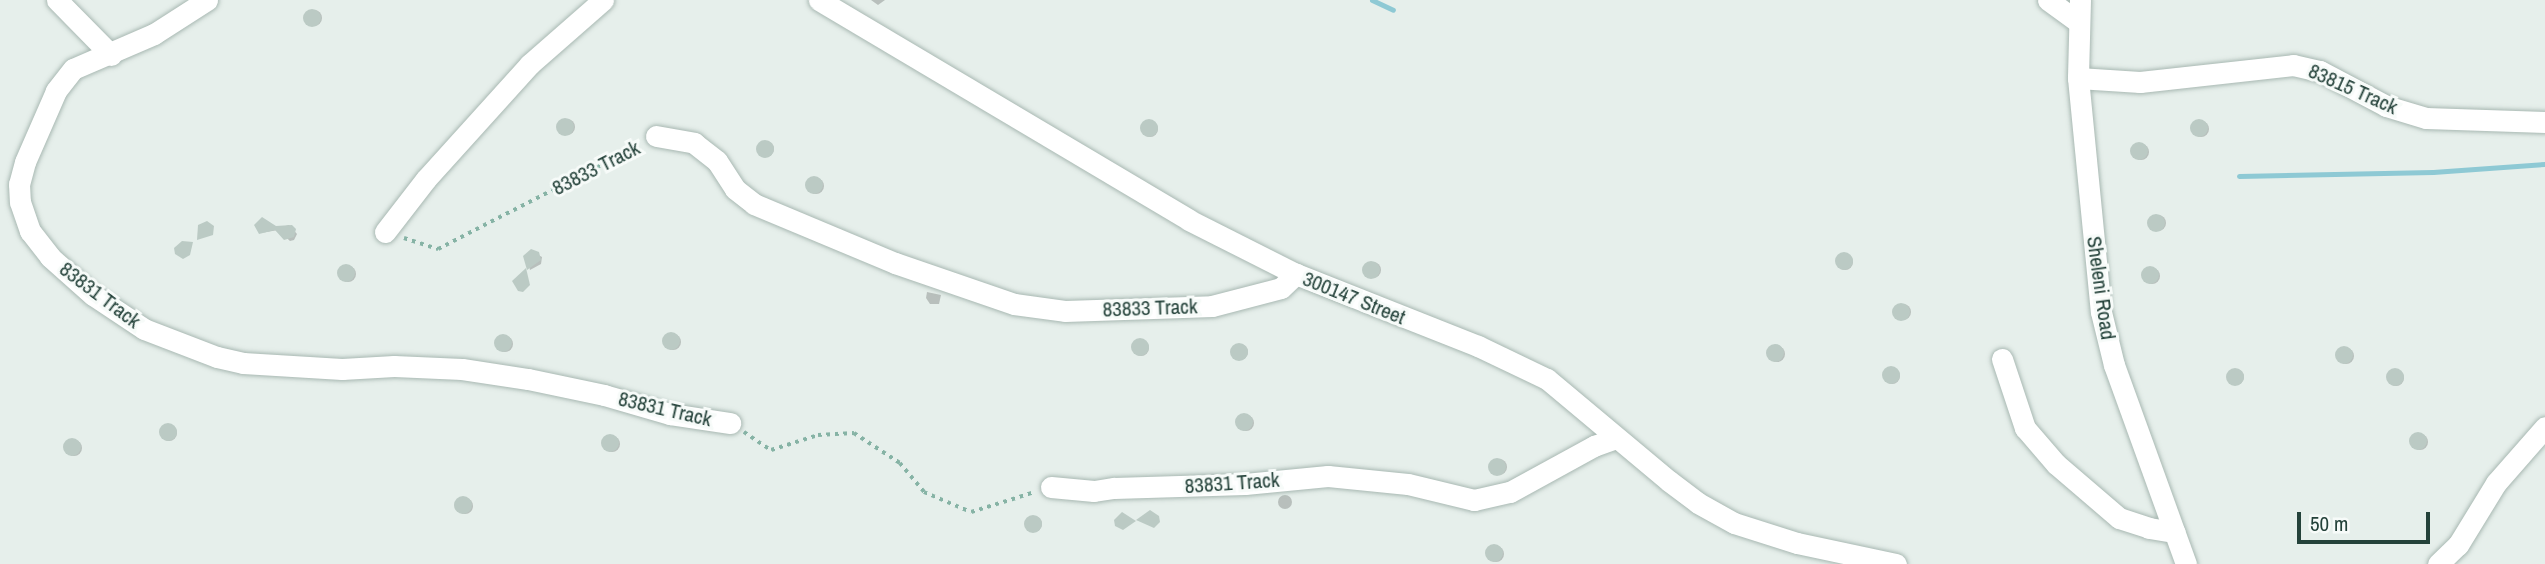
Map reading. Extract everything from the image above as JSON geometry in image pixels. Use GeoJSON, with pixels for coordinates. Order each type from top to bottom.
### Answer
{"type":"FeatureCollection","features":[{"type":"Feature","properties":{"kind":"street"},"geometry":{"type":"LineString","coordinates":[[57,0],[111,55]]}},
{"type":"Feature","properties":{"kind":"street","name":"83831 Track"},"geometry":{"type":"LineString","coordinates":[[207,0],[154,34],[111,55],[73,69],[56,91],[25,162],[19,184],[20,202],[30,231],[50,257],[93,295],[144,329],[217,357],[243,363],[328,369],[394,366],[462,369],[528,379],[604,395],[670,414],[730,424]]}},
{"type":"Feature","properties":{"kind":"street"},"geometry":{"type":"LineString","coordinates":[[385,232],[426,179],[530,64],[603,0]]}},
{"type":"Feature","properties":{"kind":"street","name":"300147 Street"},"geometry":{"type":"LineString","coordinates":[[819,0],[1189,220],[1296,274],[1478,346],[1547,379],[1698,503],[1734,523],[1797,543],[1896,564]]}},
{"type":"Feature","properties":{"kind":"street"},"geometry":{"type":"LineString","coordinates":[[2048,0],[2078,22]]}},
{"type":"Feature","properties":{"kind":"street","name":"Sheleni Road"},"geometry":{"type":"LineString","coordinates":[[2080,0],[2078,78],[2101,312],[2114,365],[2186,564]]}},
{"type":"Feature","properties":{"kind":"street","name":"83815 Track"},"geometry":{"type":"LineString","coordinates":[[2078,78],[2162,81],[2293,65],[2320,71],[2386,106],[2426,118],[2545,122]]}},
{"type":"Feature","properties":{"kind":"street","name":"83833 Track"},"geometry":{"type":"LineString","coordinates":[[656,136],[694,143],[717,161],[734,189],[754,204],[895,263],[1014,304],[1065,311],[1212,306],[1281,288],[1296,274]]}},
{"type":"Feature","properties":{"kind":"street"},"geometry":{"type":"LineString","coordinates":[[2002,359],[2025,428],[2056,464],[2119,518],[2141,526],[2175,532]]}},
{"type":"Feature","properties":{"kind":"street"},"geometry":{"type":"LineString","coordinates":[[2438,564],[2458,545],[2496,483],[2545,427]]}},
{"type":"Feature","properties":{"kind":"street","name":"83831 Track"},"geometry":{"type":"LineString","coordinates":[[1051,487],[1094,491],[1245,484],[1328,476],[1408,484],[1474,500],[1510,492],[1594,446],[1616,438]]}},
{"type":"Feature","properties":{"kind":"path","name":"83833 Track"},"geometry":{"type":"LineString","coordinates":[[385,232],[438,250],[656,136]]}},
{"type":"Feature","properties":{"kind":"path","name":"83831 Track"},"geometry":{"type":"LineString","coordinates":[[730,424],[771,450],[818,435],[854,433],[900,463],[924,492],[971,512],[1051,487]]}},
{"type":"Feature","properties":{"kind":"building"},"geometry":{"type":"Polygon","coordinates":[[[312,9],[318,12],[321,18],[318,24],[312,27],[306,24],[303,18],[306,12],[312,9]]]}},
{"type":"Feature","properties":{"kind":"building"},"geometry":{"type":"Polygon","coordinates":[[[565,118],[571,121],[574,127],[571,133],[565,136],[559,133],[556,127],[559,121],[565,118]]]}},
{"type":"Feature","properties":{"kind":"building"},"geometry":{"type":"Polygon","coordinates":[[[1149,119],[1155,122],[1158,128],[1155,134],[1149,137],[1143,134],[1140,128],[1143,122],[1149,119]]]}},
{"type":"Feature","properties":{"kind":"building"},"geometry":{"type":"Polygon","coordinates":[[[2199,119],[2205,122],[2208,128],[2205,134],[2199,137],[2193,134],[2190,128],[2193,122],[2199,119]]]}},
{"type":"Feature","properties":{"kind":"building"},"geometry":{"type":"Polygon","coordinates":[[[765,140],[771,143],[774,149],[771,155],[765,158],[759,155],[756,149],[759,143],[765,140]]]}},
{"type":"Feature","properties":{"kind":"building"},"geometry":{"type":"Polygon","coordinates":[[[2139,142],[2145,145],[2148,151],[2145,157],[2139,160],[2133,157],[2130,151],[2133,145],[2139,142]]]}},
{"type":"Feature","properties":{"kind":"building"},"geometry":{"type":"Polygon","coordinates":[[[814,176],[820,179],[823,185],[820,191],[814,194],[808,191],[805,185],[808,179],[814,176]]]}},
{"type":"Feature","properties":{"kind":"building"},"geometry":{"type":"Polygon","coordinates":[[[2156,214],[2162,217],[2165,223],[2162,229],[2156,232],[2150,229],[2147,223],[2150,217],[2156,214]]]}},
{"type":"Feature","properties":{"kind":"building"},"geometry":{"type":"Polygon","coordinates":[[[262,217],[276,226],[292,225],[296,229],[294,237],[284,240],[275,230],[259,234],[254,225],[262,217]]]}},
{"type":"Feature","properties":{"kind":"building"},"geometry":{"type":"Polygon","coordinates":[[[207,221],[214,226],[213,235],[197,240],[198,225],[207,221]]]}},
{"type":"Feature","properties":{"kind":"building"},"geometry":{"type":"Polygon","coordinates":[[[182,241],[193,242],[190,255],[183,259],[175,254],[174,248],[182,241]]]}},
{"type":"Feature","properties":{"kind":"building"},"geometry":{"type":"Polygon","coordinates":[[[531,249],[539,252],[541,260],[527,270],[523,256],[531,249]]]}},
{"type":"Feature","properties":{"kind":"building"},"geometry":{"type":"Polygon","coordinates":[[[1844,252],[1850,255],[1853,261],[1850,267],[1844,270],[1838,267],[1835,261],[1838,255],[1844,252]]]}},
{"type":"Feature","properties":{"kind":"building"},"geometry":{"type":"Polygon","coordinates":[[[1371,261],[1377,264],[1380,270],[1377,276],[1371,279],[1365,276],[1362,270],[1365,264],[1371,261]]]}},
{"type":"Feature","properties":{"kind":"building"},"geometry":{"type":"Polygon","coordinates":[[[346,264],[352,267],[355,273],[352,279],[346,282],[340,279],[337,273],[340,267],[346,264]]]}},
{"type":"Feature","properties":{"kind":"building"},"geometry":{"type":"Polygon","coordinates":[[[2150,266],[2156,269],[2159,275],[2156,281],[2150,284],[2144,281],[2141,275],[2144,269],[2150,266]]]}},
{"type":"Feature","properties":{"kind":"building"},"geometry":{"type":"Polygon","coordinates":[[[526,268],[530,285],[523,292],[518,291],[512,281],[526,268]]]}},
{"type":"Feature","properties":{"kind":"building"},"geometry":{"type":"Polygon","coordinates":[[[1901,303],[1907,306],[1910,312],[1907,318],[1901,321],[1895,318],[1892,312],[1895,306],[1901,303]]]}},
{"type":"Feature","properties":{"kind":"building"},"geometry":{"type":"Polygon","coordinates":[[[671,332],[677,335],[680,341],[677,347],[671,350],[665,347],[662,341],[665,335],[671,332]]]}},
{"type":"Feature","properties":{"kind":"building"},"geometry":{"type":"Polygon","coordinates":[[[503,334],[509,337],[512,343],[509,349],[503,352],[497,349],[494,343],[497,337],[503,334]]]}},
{"type":"Feature","properties":{"kind":"building"},"geometry":{"type":"Polygon","coordinates":[[[1140,338],[1146,341],[1149,347],[1146,353],[1140,356],[1134,353],[1131,347],[1134,341],[1140,338]]]}},
{"type":"Feature","properties":{"kind":"building"},"geometry":{"type":"Polygon","coordinates":[[[1239,343],[1245,346],[1248,352],[1245,358],[1239,361],[1233,358],[1230,352],[1233,346],[1239,343]]]}},
{"type":"Feature","properties":{"kind":"building"},"geometry":{"type":"Polygon","coordinates":[[[1775,344],[1781,347],[1784,353],[1781,359],[1775,362],[1769,359],[1766,353],[1769,347],[1775,344]]]}},
{"type":"Feature","properties":{"kind":"building"},"geometry":{"type":"Polygon","coordinates":[[[2344,346],[2350,349],[2353,355],[2350,361],[2344,364],[2338,361],[2335,355],[2338,349],[2344,346]]]}},
{"type":"Feature","properties":{"kind":"building"},"geometry":{"type":"Polygon","coordinates":[[[1891,366],[1897,369],[1900,375],[1897,381],[1891,384],[1885,381],[1882,375],[1885,369],[1891,366]]]}},
{"type":"Feature","properties":{"kind":"building"},"geometry":{"type":"Polygon","coordinates":[[[2235,368],[2241,371],[2244,377],[2241,383],[2235,386],[2229,383],[2226,377],[2229,371],[2235,368]]]}},
{"type":"Feature","properties":{"kind":"building"},"geometry":{"type":"Polygon","coordinates":[[[2395,368],[2401,371],[2404,377],[2401,383],[2395,386],[2389,383],[2386,377],[2389,371],[2395,368]]]}},
{"type":"Feature","properties":{"kind":"building"},"geometry":{"type":"Polygon","coordinates":[[[1244,413],[1250,416],[1253,422],[1250,428],[1244,431],[1238,428],[1235,422],[1238,416],[1244,413]]]}},
{"type":"Feature","properties":{"kind":"building"},"geometry":{"type":"Polygon","coordinates":[[[168,423],[174,426],[177,432],[174,438],[168,441],[162,438],[159,432],[162,426],[168,423]]]}},
{"type":"Feature","properties":{"kind":"building"},"geometry":{"type":"Polygon","coordinates":[[[2418,432],[2424,435],[2427,441],[2424,447],[2418,450],[2412,447],[2409,441],[2412,435],[2418,432]]]}},
{"type":"Feature","properties":{"kind":"building"},"geometry":{"type":"Polygon","coordinates":[[[610,434],[616,437],[619,443],[616,449],[610,452],[604,449],[601,443],[604,437],[610,434]]]}},
{"type":"Feature","properties":{"kind":"building"},"geometry":{"type":"Polygon","coordinates":[[[72,438],[78,441],[81,447],[78,453],[72,456],[66,453],[63,447],[66,441],[72,438]]]}},
{"type":"Feature","properties":{"kind":"building"},"geometry":{"type":"Polygon","coordinates":[[[1497,458],[1503,461],[1506,467],[1503,473],[1497,476],[1491,473],[1488,467],[1491,461],[1497,458]]]}},
{"type":"Feature","properties":{"kind":"building"},"geometry":{"type":"Polygon","coordinates":[[[463,496],[469,499],[472,505],[469,511],[463,514],[457,511],[454,505],[457,499],[463,496]]]}},
{"type":"Feature","properties":{"kind":"building"},"geometry":{"type":"Polygon","coordinates":[[[1150,510],[1159,516],[1160,522],[1154,528],[1136,520],[1150,510]]]}},
{"type":"Feature","properties":{"kind":"building"},"geometry":{"type":"Polygon","coordinates":[[[1122,512],[1136,521],[1123,530],[1115,526],[1114,520],[1122,512]]]}},
{"type":"Feature","properties":{"kind":"building"},"geometry":{"type":"Polygon","coordinates":[[[1033,515],[1039,518],[1042,524],[1039,530],[1033,533],[1027,530],[1024,524],[1027,518],[1033,515]]]}},
{"type":"Feature","properties":{"kind":"building"},"geometry":{"type":"Polygon","coordinates":[[[1494,544],[1500,547],[1503,553],[1500,559],[1494,562],[1488,559],[1485,553],[1488,547],[1494,544]]]}},
{"type":"Feature","properties":{"kind":"waterway"},"geometry":{"type":"LineString","coordinates":[[1372,0],[1393,10]]}},
{"type":"Feature","properties":{"kind":"waterway"},"geometry":{"type":"LineString","coordinates":[[2239,176],[2433,172],[2545,164]]}}]}
